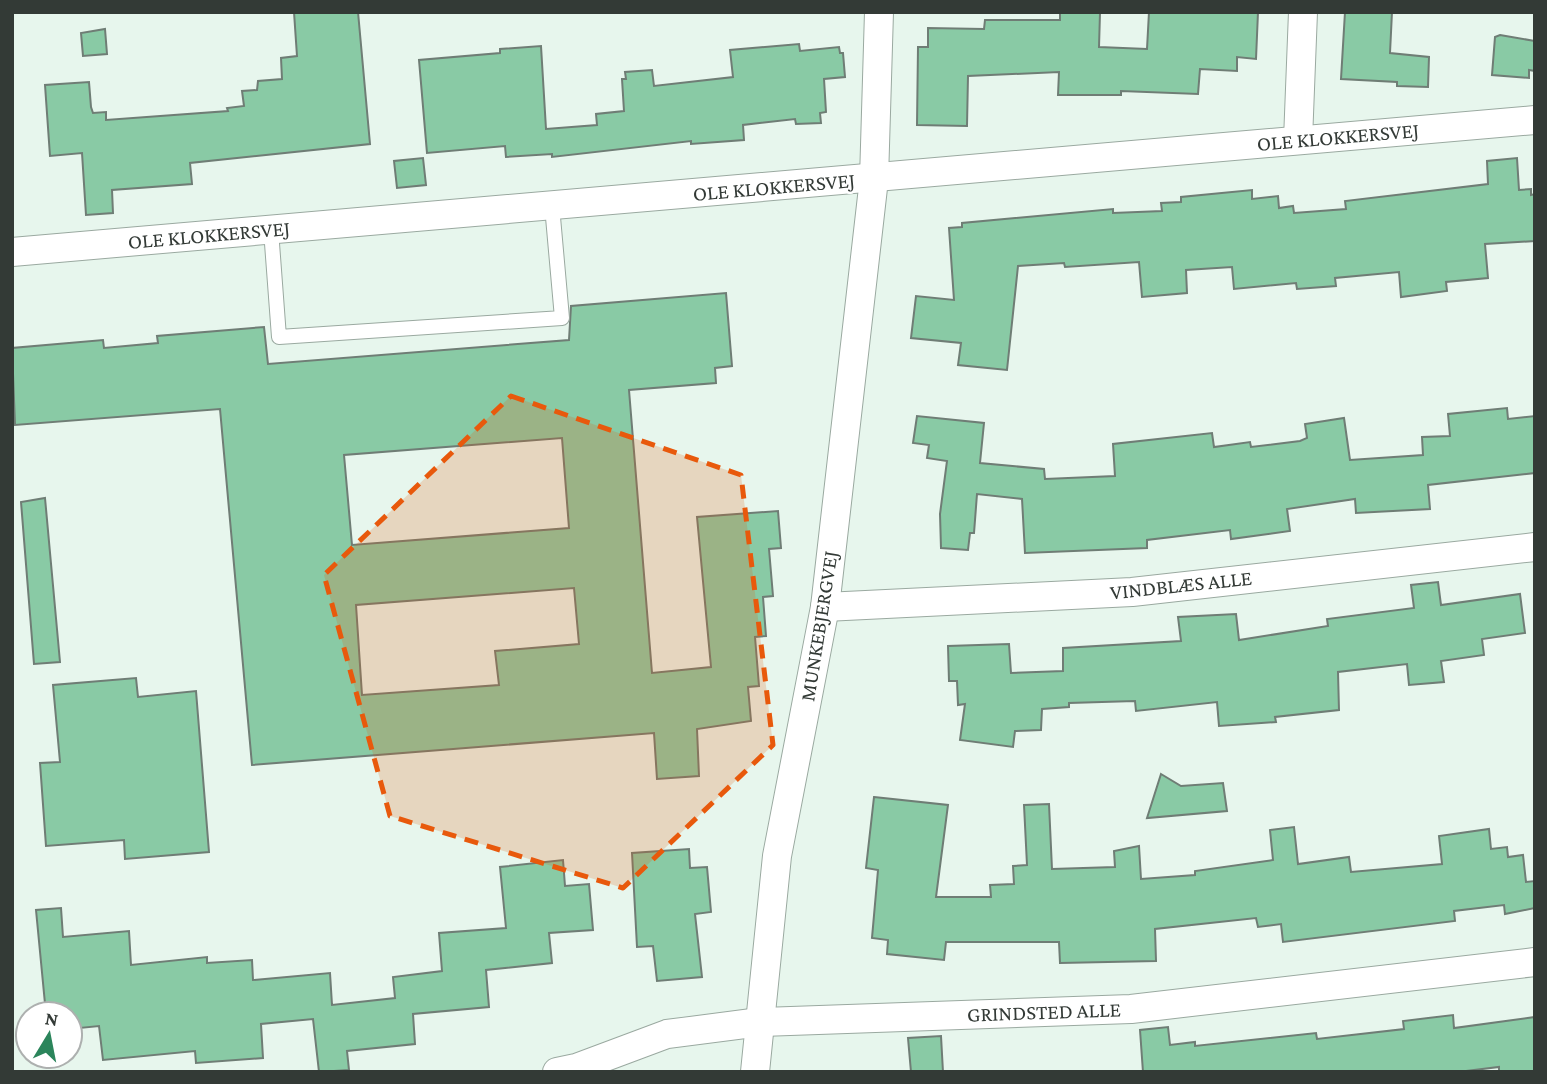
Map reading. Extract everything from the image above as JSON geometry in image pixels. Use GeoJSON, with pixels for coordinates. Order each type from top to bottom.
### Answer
{"type":"FeatureCollection","features":[{"type":"Feature","properties":{"kind":"street","name":"MUNKEBJERGVEJ"},"geometry":{"type":"LineString","coordinates":[[755,1072],[777,856],[825,607],[874,179],[879,12]]}},
{"type":"Feature","properties":{"kind":"street"},"geometry":{"type":"LineString","coordinates":[[1298,140],[1303,12]]}},
{"type":"Feature","properties":{"kind":"street","name":"OLE KLOKKERSVEJ"},"geometry":{"type":"LineString","coordinates":[[12,252],[1535,120]]}},
{"type":"Feature","properties":{"kind":"street","name":"VINDBLÆS ALLE"},"geometry":{"type":"LineString","coordinates":[[825,607],[1132,592],[1535,547]]}},
{"type":"Feature","properties":{"kind":"street","name":"GRINDSTED ALLE"},"geometry":{"type":"LineString","coordinates":[[557,1072],[576,1068],[667,1034],[760,1022],[1131,1009],[1535,962]]}},
{"type":"Feature","properties":{"kind":"lane"},"geometry":{"type":"LineString","coordinates":[[271,230],[279,337],[562,318],[552,206]]}},
{"type":"Feature","properties":{"kind":"highlighted area"},"geometry":{"type":"Polygon","coordinates":[[[511,396],[741,475],[773,745],[623,888],[390,816],[324,575],[511,396]]]}},
{"type":"Feature","properties":{"kind":"building"},"geometry":{"type":"Polygon","coordinates":[[[294,12],[358,12],[370,144],[190,163],[192,184],[112,190],[113,213],[86,215],[82,153],[50,156],[45,85],[89,82],[93,113],[106,112],[106,120],[228,111],[227,108],[244,106],[242,91],[257,90],[258,81],[282,79],[281,58],[297,56],[294,12]]]}},
{"type":"Feature","properties":{"kind":"building"},"geometry":{"type":"Polygon","coordinates":[[[1149,12],[1258,12],[1256,59],[1237,57],[1237,71],[1200,69],[1198,94],[1121,91],[1121,95],[1058,95],[1059,72],[968,76],[967,126],[917,125],[918,47],[928,47],[928,28],[984,29],[985,20],[1060,20],[1060,13],[1100,13],[1099,47],[1147,49],[1149,12]]]}},
{"type":"Feature","properties":{"kind":"building"},"geometry":{"type":"Polygon","coordinates":[[[1345,12],[1392,12],[1390,53],[1429,57],[1428,87],[1397,86],[1397,82],[1341,79],[1345,12]]]}},
{"type":"Feature","properties":{"kind":"building"},"geometry":{"type":"Polygon","coordinates":[[[105,29],[107,54],[83,56],[81,33],[105,29]]]}},
{"type":"Feature","properties":{"kind":"building"},"geometry":{"type":"Polygon","coordinates":[[[1500,35],[1535,41],[1535,71],[1529,70],[1529,78],[1492,75],[1495,37],[1500,35]]]}},
{"type":"Feature","properties":{"kind":"building"},"geometry":{"type":"Polygon","coordinates":[[[799,44],[800,51],[839,47],[840,53],[843,53],[845,77],[824,79],[826,112],[820,113],[821,123],[796,124],[795,119],[743,125],[744,140],[691,144],[691,141],[552,157],[552,154],[506,157],[505,146],[427,153],[419,60],[500,53],[500,49],[541,46],[546,129],[597,125],[596,114],[624,111],[622,79],[626,79],[625,72],[652,70],[654,86],[733,77],[730,50],[799,44]]]}},
{"type":"Feature","properties":{"kind":"building"},"geometry":{"type":"Polygon","coordinates":[[[423,158],[426,185],[397,188],[394,161],[423,158]]]}},
{"type":"Feature","properties":{"kind":"building"},"geometry":{"type":"Polygon","coordinates":[[[1517,158],[1519,190],[1531,189],[1531,195],[1535,194],[1535,241],[1485,244],[1488,278],[1446,282],[1447,291],[1401,297],[1399,272],[1335,278],[1336,286],[1297,289],[1296,283],[1234,289],[1232,267],[1186,270],[1187,293],[1142,297],[1139,262],[1065,267],[1064,263],[1018,266],[1007,370],[958,365],[961,343],[911,338],[916,296],[954,300],[949,228],[962,227],[962,223],[1113,209],[1113,213],[1162,211],[1161,203],[1181,202],[1181,197],[1252,190],[1252,199],[1278,196],[1279,208],[1293,206],[1294,213],[1346,209],[1345,201],[1488,184],[1487,161],[1517,158]]]}},
{"type":"Feature","properties":{"kind":"building"},"geometry":{"type":"Polygon","coordinates":[[[726,293],[732,366],[715,368],[716,383],[629,390],[652,673],[711,667],[697,517],[778,511],[781,548],[769,549],[773,596],[763,597],[766,636],[755,637],[759,686],[748,687],[751,721],[697,729],[699,776],[657,779],[654,733],[252,765],[220,409],[15,425],[12,348],[103,340],[104,348],[158,343],[157,336],[264,327],[268,364],[569,340],[571,306],[726,293]],[[562,438],[344,455],[352,545],[569,528],[562,438]],[[574,588],[356,605],[362,695],[499,685],[495,651],[579,644],[574,588]]]}},
{"type":"Feature","properties":{"kind":"building"},"geometry":{"type":"Polygon","coordinates":[[[1507,408],[1508,419],[1535,416],[1535,473],[1428,485],[1430,509],[1356,513],[1355,499],[1287,509],[1290,531],[1231,539],[1230,530],[1147,540],[1147,548],[1025,553],[1022,499],[977,494],[974,533],[970,533],[968,550],[941,548],[940,514],[947,461],[927,458],[929,445],[913,443],[917,416],[984,423],[980,463],[1044,469],[1045,479],[1115,476],[1113,444],[1212,433],[1214,447],[1250,442],[1251,447],[1300,441],[1307,438],[1305,424],[1344,418],[1350,460],[1423,455],[1422,437],[1450,436],[1448,414],[1507,408]]]}},
{"type":"Feature","properties":{"kind":"building"},"geometry":{"type":"Polygon","coordinates":[[[45,498],[60,662],[34,664],[21,502],[45,498]]]}},
{"type":"Feature","properties":{"kind":"building"},"geometry":{"type":"Polygon","coordinates":[[[1438,582],[1441,605],[1520,594],[1525,633],[1482,639],[1484,655],[1441,661],[1444,682],[1409,685],[1407,664],[1338,672],[1339,710],[1275,717],[1276,722],[1219,726],[1217,702],[1136,711],[1135,701],[1069,703],[1069,707],[1042,709],[1041,730],[1015,731],[1013,747],[960,740],[965,704],[958,705],[957,681],[949,681],[948,646],[1009,644],[1011,673],[1063,671],[1063,648],[1181,641],[1178,617],[1236,614],[1239,640],[1328,626],[1327,619],[1414,608],[1411,585],[1438,582]]]}},
{"type":"Feature","properties":{"kind":"building"},"geometry":{"type":"Polygon","coordinates":[[[136,678],[138,697],[196,691],[209,852],[125,859],[124,840],[46,846],[40,763],[60,762],[53,685],[136,678]]]}},
{"type":"Feature","properties":{"kind":"building"},"geometry":{"type":"Polygon","coordinates":[[[1161,774],[1181,786],[1223,783],[1227,811],[1147,818],[1161,774]]]}},
{"type":"Feature","properties":{"kind":"building"},"geometry":{"type":"Polygon","coordinates":[[[874,797],[948,805],[936,897],[991,897],[990,885],[1014,884],[1013,866],[1027,865],[1024,805],[1049,804],[1052,869],[1115,867],[1114,851],[1139,846],[1141,879],[1195,875],[1195,871],[1273,860],[1270,830],[1294,827],[1298,864],[1349,857],[1351,872],[1442,864],[1439,836],[1489,829],[1491,849],[1507,847],[1508,857],[1523,855],[1526,882],[1535,881],[1535,908],[1505,914],[1504,905],[1454,911],[1455,921],[1283,942],[1281,924],[1258,927],[1256,918],[1155,929],[1156,961],[1060,963],[1059,942],[946,942],[944,960],[887,954],[888,940],[872,938],[878,870],[866,868],[874,797]]]}},
{"type":"Feature","properties":{"kind":"building"},"geometry":{"type":"Polygon","coordinates":[[[689,849],[690,868],[707,867],[711,912],[695,914],[702,977],[657,981],[653,946],[637,947],[632,853],[689,849]]]}},
{"type":"Feature","properties":{"kind":"building"},"geometry":{"type":"Polygon","coordinates":[[[563,860],[565,886],[589,884],[593,930],[549,933],[552,963],[486,970],[489,1007],[413,1014],[415,1044],[347,1051],[349,1070],[319,1072],[313,1019],[261,1024],[263,1058],[196,1063],[195,1051],[103,1060],[99,1026],[84,1028],[84,1000],[45,1000],[36,910],[61,908],[63,937],[129,931],[131,965],[207,957],[207,963],[252,960],[253,980],[330,973],[332,1005],[395,998],[393,977],[442,971],[439,933],[506,928],[500,867],[563,860]]]}},
{"type":"Feature","properties":{"kind":"building"},"geometry":{"type":"Polygon","coordinates":[[[1453,1015],[1454,1028],[1535,1017],[1535,1072],[1499,1072],[1499,1067],[1458,1072],[1143,1072],[1140,1030],[1168,1027],[1170,1045],[1195,1042],[1195,1046],[1316,1033],[1317,1039],[1404,1029],[1403,1021],[1453,1015]]]}},
{"type":"Feature","properties":{"kind":"building"},"geometry":{"type":"Polygon","coordinates":[[[941,1036],[943,1072],[911,1072],[908,1038],[941,1036]]]}}]}
